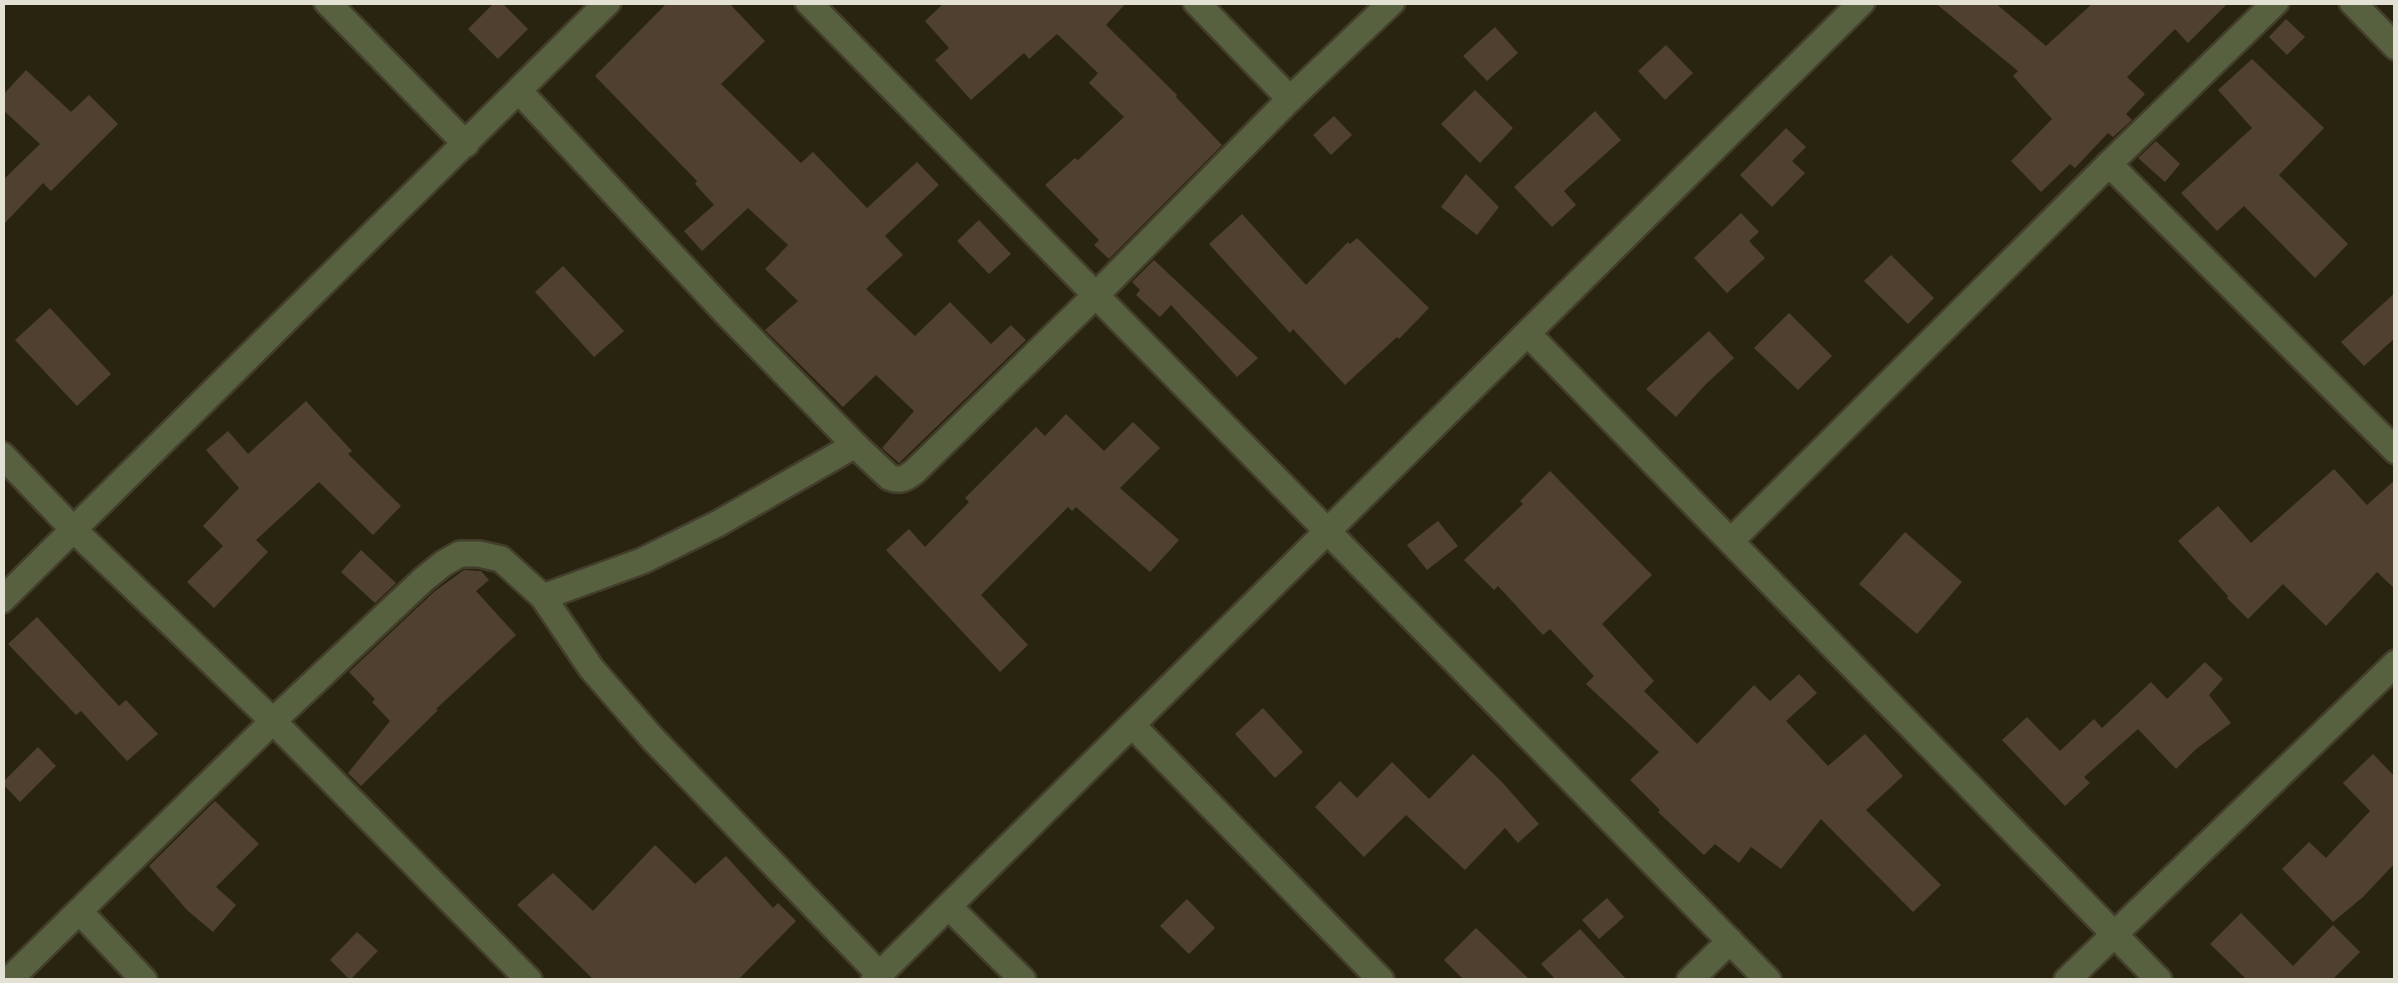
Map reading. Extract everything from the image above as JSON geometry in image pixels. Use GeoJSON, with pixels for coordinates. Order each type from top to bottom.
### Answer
{"type":"FeatureCollection","features":[{"type":"Feature","properties":{"kind":"street"},"geometry":{"type":"LineString","coordinates":[[327,2],[466,144]]}},
{"type":"Feature","properties":{"kind":"street"},"geometry":{"type":"LineString","coordinates":[[2,600],[608,2]]}},
{"type":"Feature","properties":{"kind":"street"},"geometry":{"type":"LineString","coordinates":[[808,2],[1768,980]]}},
{"type":"Feature","properties":{"kind":"street"},"geometry":{"type":"LineString","coordinates":[[1196,2],[1290,100]]}},
{"type":"Feature","properties":{"kind":"street"},"geometry":{"type":"LineString","coordinates":[[520,92],[725,312],[854,445],[896,480],[906,478],[1096,295],[1392,2]]}},
{"type":"Feature","properties":{"kind":"street"},"geometry":{"type":"LineString","coordinates":[[9,980],[273,721],[424,579],[460,554],[501,559],[544,597],[591,668],[652,739],[877,978],[1862,2]]}},
{"type":"Feature","properties":{"kind":"street"},"geometry":{"type":"LineString","coordinates":[[1731,542],[2276,2]]}},
{"type":"Feature","properties":{"kind":"street"},"geometry":{"type":"LineString","coordinates":[[2352,2],[2396,47]]}},
{"type":"Feature","properties":{"kind":"street"},"geometry":{"type":"LineString","coordinates":[[2109,164],[2396,452]]}},
{"type":"Feature","properties":{"kind":"street"},"geometry":{"type":"LineString","coordinates":[[1528,334],[2159,980]]}},
{"type":"Feature","properties":{"kind":"street"},"geometry":{"type":"LineString","coordinates":[[544,597],[642,561],[719,523],[854,445]]}},
{"type":"Feature","properties":{"kind":"street"},"geometry":{"type":"LineString","coordinates":[[2,454],[529,980]]}},
{"type":"Feature","properties":{"kind":"street"},"geometry":{"type":"LineString","coordinates":[[2067,980],[2396,662]]}},
{"type":"Feature","properties":{"kind":"street"},"geometry":{"type":"LineString","coordinates":[[1132,725],[1382,980]]}},
{"type":"Feature","properties":{"kind":"street"},"geometry":{"type":"LineString","coordinates":[[949,906],[1023,980]]}},
{"type":"Feature","properties":{"kind":"street"},"geometry":{"type":"LineString","coordinates":[[80,912],[144,980]]}},
{"type":"Feature","properties":{"kind":"street"},"geometry":{"type":"LineString","coordinates":[[1690,980],[1730,942]]}},
{"type":"Feature","properties":{"kind":"building"},"geometry":{"type":"Polygon","coordinates":[[[495,2],[501,2],[528,29],[498,59],[468,29],[495,2]]]}},
{"type":"Feature","properties":{"kind":"building"},"geometry":{"type":"Polygon","coordinates":[[[668,2],[728,2],[765,41],[721,84],[801,163],[813,152],[867,208],[917,162],[939,185],[885,236],[903,255],[866,289],[915,336],[950,302],[991,344],[1011,325],[1026,340],[899,463],[882,448],[914,411],[876,375],[843,407],[765,330],[798,301],[765,269],[788,245],[748,208],[702,251],[684,231],[714,205],[695,184],[697,181],[595,76],[668,2]]]}},
{"type":"Feature","properties":{"kind":"building"},"geometry":{"type":"Polygon","coordinates":[[[945,2],[1127,2],[1106,25],[1222,145],[1109,259],[1094,245],[1099,240],[1045,185],[1124,117],[1089,83],[1098,73],[1057,34],[1029,59],[1024,53],[971,100],[935,60],[949,48],[925,21],[945,2]]]}},
{"type":"Feature","properties":{"kind":"building"},"geometry":{"type":"Polygon","coordinates":[[[1934,2],[1994,2],[2046,46],[2094,2],[2229,2],[2188,43],[2175,29],[2127,77],[2145,94],[2126,114],[2132,120],[2113,137],[2108,133],[2075,168],[2070,164],[2041,192],[2011,161],[2052,119],[2013,76],[2018,71],[1934,2]]]}},
{"type":"Feature","properties":{"kind":"building"},"geometry":{"type":"Polygon","coordinates":[[[2286,19],[2305,37],[2287,55],[2269,37],[2286,19]]]}},
{"type":"Feature","properties":{"kind":"building"},"geometry":{"type":"Polygon","coordinates":[[[1495,27],[1518,53],[1487,81],[1463,56],[1495,27]]]}},
{"type":"Feature","properties":{"kind":"building"},"geometry":{"type":"Polygon","coordinates":[[[1666,45],[1693,73],[1665,100],[1638,71],[1666,45]]]}},
{"type":"Feature","properties":{"kind":"building"},"geometry":{"type":"Polygon","coordinates":[[[2252,59],[2324,128],[2279,175],[2348,244],[2315,278],[2244,206],[2217,231],[2181,193],[2252,128],[2218,90],[2252,59]]]}},
{"type":"Feature","properties":{"kind":"building"},"geometry":{"type":"Polygon","coordinates":[[[26,70],[71,112],[89,95],[118,124],[51,191],[43,183],[2,226],[2,181],[40,144],[2,109],[2,96],[26,70]]]}},
{"type":"Feature","properties":{"kind":"building"},"geometry":{"type":"Polygon","coordinates":[[[1475,90],[1513,128],[1480,163],[1441,124],[1475,90]]]}},
{"type":"Feature","properties":{"kind":"building"},"geometry":{"type":"Polygon","coordinates":[[[1595,111],[1621,140],[1564,191],[1576,205],[1552,227],[1514,187],[1595,111]]]}},
{"type":"Feature","properties":{"kind":"building"},"geometry":{"type":"Polygon","coordinates":[[[1334,116],[1352,135],[1331,155],[1313,135],[1334,116]]]}},
{"type":"Feature","properties":{"kind":"building"},"geometry":{"type":"Polygon","coordinates":[[[1786,128],[1806,147],[1792,161],[1805,173],[1772,207],[1740,175],[1786,128]]]}},
{"type":"Feature","properties":{"kind":"building"},"geometry":{"type":"Polygon","coordinates":[[[2156,141],[2180,164],[2165,182],[2138,158],[2156,141]]]}},
{"type":"Feature","properties":{"kind":"building"},"geometry":{"type":"Polygon","coordinates":[[[1466,174],[1499,207],[1477,235],[1441,207],[1466,174]]]}},
{"type":"Feature","properties":{"kind":"building"},"geometry":{"type":"Polygon","coordinates":[[[1741,213],[1759,232],[1749,241],[1765,258],[1727,293],[1694,258],[1741,213]]]}},
{"type":"Feature","properties":{"kind":"building"},"geometry":{"type":"Polygon","coordinates":[[[1242,214],[1306,285],[1348,242],[1357,238],[1429,308],[1345,385],[1293,329],[1290,333],[1209,244],[1242,214]]]}},
{"type":"Feature","properties":{"kind":"building"},"geometry":{"type":"Polygon","coordinates":[[[979,220],[1011,254],[989,274],[957,241],[979,220]]]}},
{"type":"Feature","properties":{"kind":"building"},"geometry":{"type":"Polygon","coordinates":[[[1891,255],[1934,298],[1908,324],[1864,281],[1891,255]]]}},
{"type":"Feature","properties":{"kind":"building"},"geometry":{"type":"Polygon","coordinates":[[[1154,260],[1258,358],[1237,377],[1171,305],[1160,317],[1136,295],[1140,290],[1132,282],[1154,260]]]}},
{"type":"Feature","properties":{"kind":"building"},"geometry":{"type":"Polygon","coordinates":[[[563,266],[624,331],[594,357],[535,292],[563,266]]]}},
{"type":"Feature","properties":{"kind":"building"},"geometry":{"type":"Polygon","coordinates":[[[2396,292],[2396,337],[2364,366],[2341,342],[2396,292]]]}},
{"type":"Feature","properties":{"kind":"building"},"geometry":{"type":"Polygon","coordinates":[[[50,308],[111,374],[77,406],[15,340],[50,308]]]}},
{"type":"Feature","properties":{"kind":"building"},"geometry":{"type":"Polygon","coordinates":[[[1789,313],[1832,356],[1798,390],[1754,348],[1789,313]]]}},
{"type":"Feature","properties":{"kind":"building"},"geometry":{"type":"Polygon","coordinates":[[[1709,331],[1734,358],[1676,417],[1646,389],[1709,331]]]}},
{"type":"Feature","properties":{"kind":"building"},"geometry":{"type":"Polygon","coordinates":[[[306,401],[352,451],[348,454],[401,506],[373,535],[319,482],[256,540],[268,552],[214,608],[187,582],[223,546],[203,526],[239,488],[206,450],[228,431],[248,454],[306,401]]]}},
{"type":"Feature","properties":{"kind":"building"},"geometry":{"type":"Polygon","coordinates":[[[1066,414],[1104,451],[1133,422],[1160,448],[1120,488],[1179,540],[1150,572],[1076,507],[1072,511],[1068,507],[981,595],[1028,645],[1000,672],[886,550],[909,529],[925,547],[969,502],[965,498],[1036,427],[1045,436],[1066,414]]]}},
{"type":"Feature","properties":{"kind":"building"},"geometry":{"type":"Polygon","coordinates":[[[2334,469],[2367,505],[2396,479],[2396,590],[2377,572],[2326,626],[2283,584],[2248,619],[2178,541],[2218,506],[2251,543],[2334,469]]]}},
{"type":"Feature","properties":{"kind":"building"},"geometry":{"type":"Polygon","coordinates":[[[1550,471],[1652,575],[1602,624],[1654,681],[1644,691],[1697,744],[1754,685],[1770,701],[1799,674],[1817,693],[1786,721],[1828,766],[1865,734],[1903,776],[1866,810],[1941,885],[1913,912],[1821,819],[1781,869],[1751,847],[1739,863],[1715,844],[1704,855],[1630,780],[1659,752],[1586,684],[1594,676],[1550,629],[1543,635],[1498,586],[1494,590],[1464,560],[1523,504],[1520,501],[1550,471]]]}},
{"type":"Feature","properties":{"kind":"building"},"geometry":{"type":"Polygon","coordinates":[[[1438,521],[1458,546],[1427,570],[1407,545],[1438,521]]]}},
{"type":"Feature","properties":{"kind":"building"},"geometry":{"type":"Polygon","coordinates":[[[1905,532],[1962,582],[1917,634],[1859,584],[1905,532]]]}},
{"type":"Feature","properties":{"kind":"building"},"geometry":{"type":"Polygon","coordinates":[[[361,550],[396,583],[375,603],[341,572],[361,550]]]}},
{"type":"Feature","properties":{"kind":"building"},"geometry":{"type":"Polygon","coordinates":[[[464,570],[481,571],[489,580],[476,591],[516,635],[361,786],[348,773],[390,721],[349,672],[435,591],[464,570]]]}},
{"type":"Feature","properties":{"kind":"building"},"geometry":{"type":"Polygon","coordinates":[[[37,617],[119,706],[126,700],[158,734],[127,761],[81,711],[76,715],[8,644],[37,617]]]}},
{"type":"Feature","properties":{"kind":"building"},"geometry":{"type":"Polygon","coordinates":[[[2205,662],[2223,679],[2209,695],[2231,723],[2176,769],[2138,729],[2084,777],[2090,783],[2065,806],[2002,740],[2027,717],[2060,751],[2094,719],[2102,728],[2151,682],[2167,699],[2205,662]]]}},
{"type":"Feature","properties":{"kind":"building"},"geometry":{"type":"Polygon","coordinates":[[[1263,708],[1303,752],[1275,778],[1235,734],[1263,708]]]}},
{"type":"Feature","properties":{"kind":"building"},"geometry":{"type":"Polygon","coordinates":[[[38,747],[56,766],[20,802],[2,783],[38,747]]]}},
{"type":"Feature","properties":{"kind":"building"},"geometry":{"type":"Polygon","coordinates":[[[1473,754],[1539,824],[1518,843],[1505,828],[1465,870],[1406,815],[1364,857],[1315,807],[1340,781],[1357,798],[1392,762],[1429,799],[1473,754]]]}},
{"type":"Feature","properties":{"kind":"building"},"geometry":{"type":"Polygon","coordinates":[[[2373,754],[2396,778],[2396,862],[2333,922],[2282,869],[2309,842],[2326,858],[2370,811],[2343,783],[2373,754]]]}},
{"type":"Feature","properties":{"kind":"building"},"geometry":{"type":"Polygon","coordinates":[[[215,801],[259,844],[216,887],[236,905],[213,932],[187,910],[149,866],[215,801]]]}},
{"type":"Feature","properties":{"kind":"building"},"geometry":{"type":"Polygon","coordinates":[[[655,845],[695,884],[726,856],[773,908],[778,903],[796,921],[738,980],[594,980],[517,905],[553,873],[593,911],[655,845]]]}},
{"type":"Feature","properties":{"kind":"building"},"geometry":{"type":"Polygon","coordinates":[[[1607,898],[1624,917],[1599,939],[1582,920],[1607,898]]]}},
{"type":"Feature","properties":{"kind":"building"},"geometry":{"type":"Polygon","coordinates":[[[1187,899],[1215,928],[1189,954],[1160,926],[1187,899]]]}},
{"type":"Feature","properties":{"kind":"building"},"geometry":{"type":"Polygon","coordinates":[[[2241,913],[2293,966],[2333,925],[2360,952],[2332,980],[2247,980],[2210,944],[2241,913]]]}},
{"type":"Feature","properties":{"kind":"building"},"geometry":{"type":"Polygon","coordinates":[[[1476,928],[1530,980],[1464,980],[1444,960],[1476,928]]]}},
{"type":"Feature","properties":{"kind":"building"},"geometry":{"type":"Polygon","coordinates":[[[1580,929],[1627,980],[1556,980],[1541,964],[1580,929]]]}},
{"type":"Feature","properties":{"kind":"building"},"geometry":{"type":"Polygon","coordinates":[[[357,932],[378,951],[350,980],[330,960],[357,932]]]}}]}
